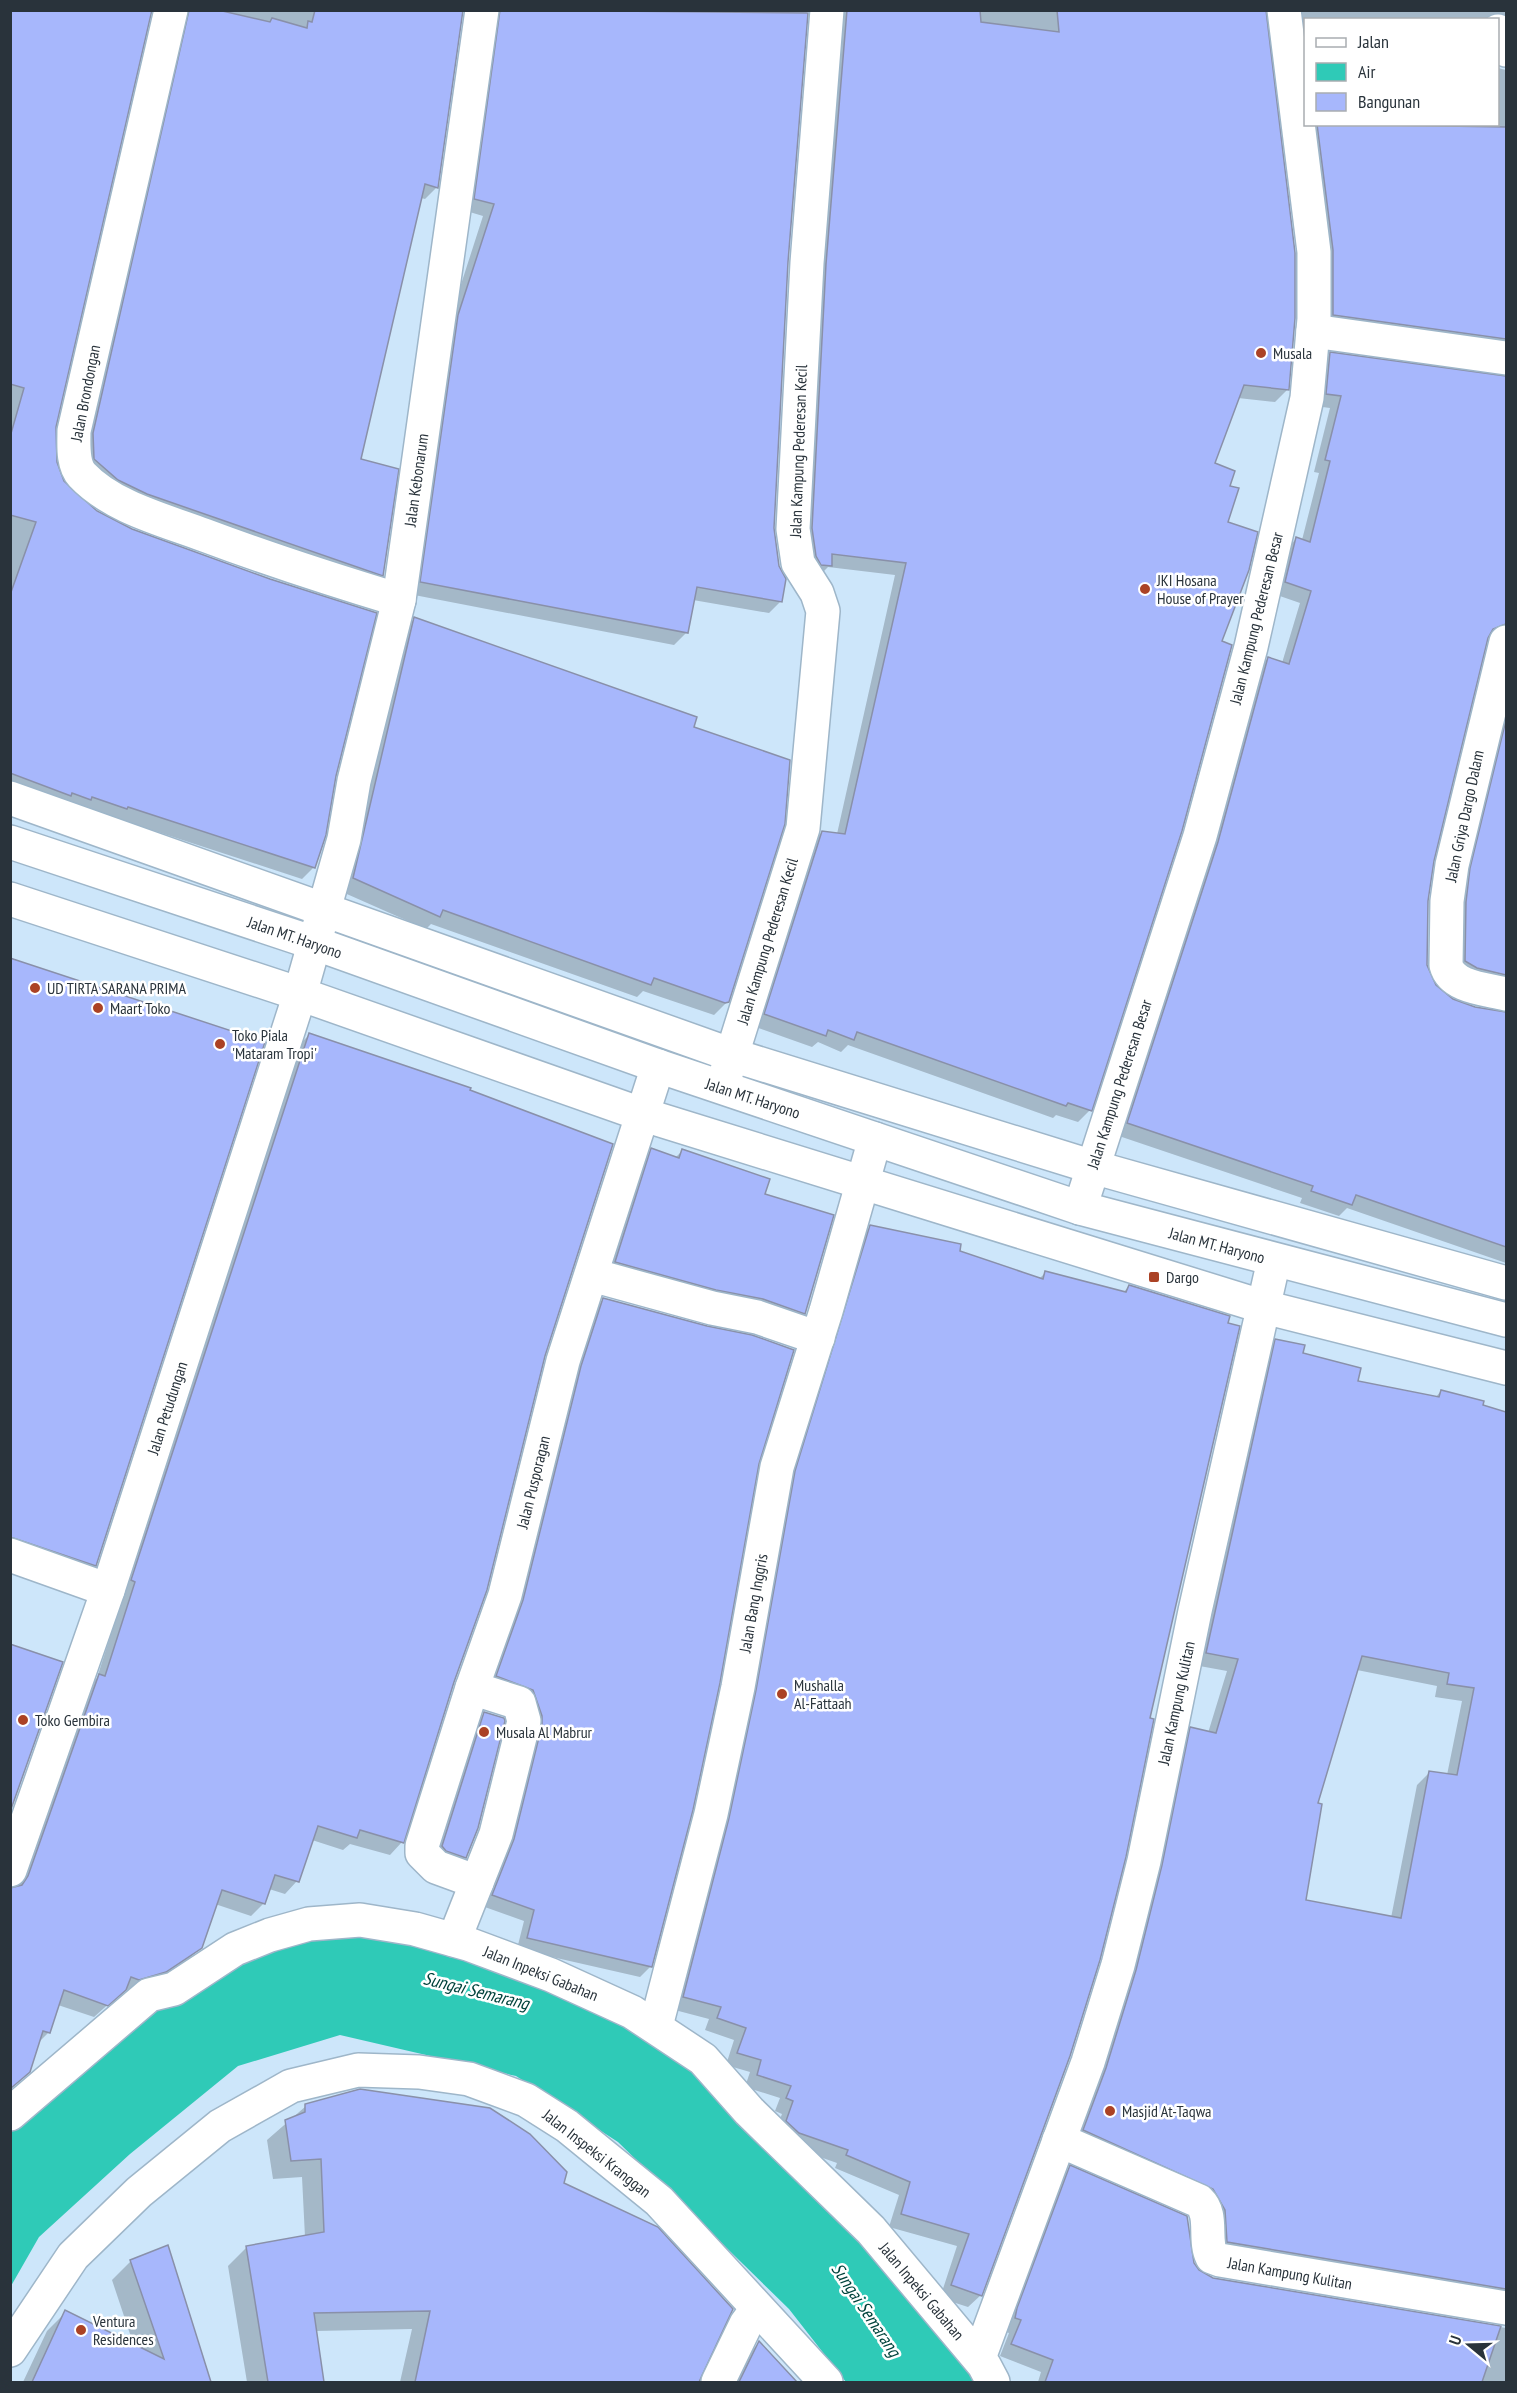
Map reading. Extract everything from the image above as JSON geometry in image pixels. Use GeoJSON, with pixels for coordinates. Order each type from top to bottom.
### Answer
{"type":"FeatureCollection","features":[{"type":"Feature","properties":{"kind":"street","name":"Jalan Brondongan"},"geometry":{"type":"LineString","coordinates":[[171,10],[74,431],[74,454],[80,473],[107,496],[176,525],[293,568],[399,600]]}},
{"type":"Feature","properties":{"kind":"street","name":"Jalan Kebonarum"},"geometry":{"type":"LineString","coordinates":[[314,943],[344,838],[354,782],[399,600],[482,10]]}},
{"type":"Feature","properties":{"kind":"street","name":"Jalan Kampung Pederesan Kecil"},"geometry":{"type":"LineString","coordinates":[[722,1088],[803,828],[823,611],[818,593],[798,563],[793,529],[807,263],[827,10]]}},
{"type":"Feature","properties":{"kind":"street","name":"Jalan Kampung Pederesan Besar"},"geometry":{"type":"LineString","coordinates":[[1080,1208],[1200,836],[1251,647],[1307,399],[1313,332],[1314,252],[1284,10]]}},
{"type":"Feature","properties":{"kind":"street"},"geometry":{"type":"LineString","coordinates":[[1499,35],[1506,50]]}},
{"type":"Feature","properties":{"kind":"street"},"geometry":{"type":"LineString","coordinates":[[1313,332],[1506,358]]}},
{"type":"Feature","properties":{"kind":"street","name":"Jalan Griya Dargo Dalam"},"geometry":{"type":"LineString","coordinates":[[1506,642],[1452,865],[1447,901],[1446,965],[1448,974],[1464,983],[1506,994]]}},
{"type":"Feature","properties":{"kind":"street"},"geometry":{"type":"LineString","coordinates":[[10,798],[732,1055],[1093,1167],[1506,1283]]}},
{"type":"Feature","properties":{"kind":"street"},"geometry":{"type":"LineString","coordinates":[[54,855],[64,816]]}},
{"type":"Feature","properties":{"kind":"street","name":"Jalan MT. Haryono"},"geometry":{"type":"LineString","coordinates":[[10,842],[314,943],[658,1066],[1080,1208],[1506,1320]]}},
{"type":"Feature","properties":{"kind":"street"},"geometry":{"type":"LineString","coordinates":[[10,899],[300,994],[641,1114],[1264,1307],[1506,1368]]}},
{"type":"Feature","properties":{"kind":"street","name":"Jalan Petudungan"},"geometry":{"type":"LineString","coordinates":[[10,1870],[108,1590],[300,994],[314,943]]}},
{"type":"Feature","properties":{"kind":"street","name":"Jalan Pusporagan"},"geometry":{"type":"LineString","coordinates":[[477,1881],[436,1868],[422,1853],[472,1688],[506,1595],[563,1361],[658,1066]]}},
{"type":"Feature","properties":{"kind":"street","name":"Jalan Bang Inggris"},"geometry":{"type":"LineString","coordinates":[[656,2026],[711,1814],[738,1687],[777,1467],[818,1338],[875,1139]]}},
{"type":"Feature","properties":{"kind":"street","name":"Jalan Kampung Kulitan"},"geometry":{"type":"LineString","coordinates":[[985,2369],[1035,2207],[1118,1965],[1144,1861],[1195,1611],[1274,1260]]}},
{"type":"Feature","properties":{"kind":"street"},"geometry":{"type":"LineString","coordinates":[[592,1275],[712,1308],[756,1317],[818,1338]]}},
{"type":"Feature","properties":{"kind":"street"},"geometry":{"type":"LineString","coordinates":[[10,1555],[108,1590]]}},
{"type":"Feature","properties":{"kind":"street"},"geometry":{"type":"LineString","coordinates":[[454,1940],[496,1834],[524,1721],[519,1703],[472,1688]]}},
{"type":"Feature","properties":{"kind":"street","name":"Jalan Inpeksi Gabahan"},"geometry":{"type":"LineString","coordinates":[[10,2114],[149,1995],[174,1989],[235,1949],[309,1924],[360,1920],[415,1929],[454,1940],[551,1975],[656,2026],[703,2060],[749,2111],[871,2230],[985,2369]]}},
{"type":"Feature","properties":{"kind":"street","name":"Jalan Inspeksi Kranggan"},"geometry":{"type":"LineString","coordinates":[[10,2350],[73,2256],[139,2192],[211,2133],[291,2086],[358,2070],[419,2072],[469,2079],[526,2100],[567,2126],[659,2201],[826,2382]]}},
{"type":"Feature","properties":{"kind":"street","name":"Jalan Kampung Kulitan"},"geometry":{"type":"LineString","coordinates":[[1059,2140],[1199,2201],[1205,2206],[1207,2214],[1208,2248],[1212,2257],[1506,2308]]}},
{"type":"Feature","properties":{"kind":"street"},"geometry":{"type":"LineString","coordinates":[[718,2382],[746,2324],[757,2309]]}},
{"type":"Feature","properties":{"kind":"water","name":"Sungai Semarang"},"geometry":{"type":"Polygon","coordinates":[[[313,1926],[471,1949],[701,2063],[985,2382],[846,2382],[789,2309],[618,2142],[516,2076],[340,2035],[238,2066],[130,2154],[39,2237],[11,2286],[11,2120],[154,1996],[313,1926]]]}},
{"type":"Feature","properties":{"kind":"building"},"geometry":{"type":"Polygon","coordinates":[[[10,10],[152,10],[56,427],[57,462],[64,481],[97,511],[132,529],[270,579],[377,613],[336,776],[326,835],[315,868],[128,807],[127,809],[92,797],[91,800],[72,793],[71,796],[10,773],[10,595],[36,522],[10,515],[10,437],[24,388],[10,384],[10,10]]]}},
{"type":"Feature","properties":{"kind":"building"},"geometry":{"type":"Polygon","coordinates":[[[189,10],[218,10],[270,22],[272,18],[307,28],[308,21],[312,22],[315,10],[463,10],[438,188],[425,184],[361,459],[399,469],[383,576],[147,494],[118,480],[94,459],[93,433],[189,10]]]}},
{"type":"Feature","properties":{"kind":"building"},"geometry":{"type":"Polygon","coordinates":[[[500,10],[808,13],[788,262],[774,528],[779,566],[786,579],[782,602],[697,587],[688,633],[420,582],[458,315],[494,204],[474,199],[500,10]]]}},
{"type":"Feature","properties":{"kind":"building"},"geometry":{"type":"Polygon","coordinates":[[[847,10],[980,10],[981,22],[1059,32],[1057,10],[1266,10],[1295,253],[1295,318],[1289,390],[1244,385],[1215,463],[1235,471],[1230,486],[1239,488],[1228,522],[1258,532],[1249,570],[1222,641],[1232,645],[1182,831],[1092,1111],[1068,1103],[1066,1106],[857,1032],[854,1040],[828,1030],[826,1036],[764,1014],[822,831],[845,834],[906,563],[832,554],[832,566],[821,565],[816,556],[812,528],[826,264],[847,10]]]}},
{"type":"Feature","properties":{"kind":"building"},"geometry":{"type":"Polygon","coordinates":[[[1317,126],[1506,127],[1506,339],[1333,315],[1333,250],[1317,126]]]}},
{"type":"Feature","properties":{"kind":"building"},"geometry":{"type":"Polygon","coordinates":[[[1330,352],[1506,376],[1506,624],[1493,629],[1488,638],[1434,861],[1428,901],[1427,965],[1436,985],[1453,999],[1475,1007],[1506,1012],[1506,1247],[1356,1195],[1352,1205],[1311,1191],[1313,1186],[1127,1123],[1218,842],[1268,657],[1289,664],[1311,591],[1285,582],[1296,537],[1310,542],[1330,461],[1325,460],[1341,396],[1326,394],[1330,352]]]}},
{"type":"Feature","properties":{"kind":"building"},"geometry":{"type":"Polygon","coordinates":[[[414,617],[697,717],[694,727],[790,760],[785,824],[729,1002],[725,1003],[654,978],[651,985],[443,910],[440,917],[353,878],[414,617]]]}},
{"type":"Feature","properties":{"kind":"building"},"geometry":{"type":"Polygon","coordinates":[[[1506,720],[1506,975],[1477,968],[1465,961],[1466,902],[1470,868],[1506,720]]]}},
{"type":"Feature","properties":{"kind":"building"},"geometry":{"type":"Polygon","coordinates":[[[10,958],[265,1042],[96,1566],[10,1537],[10,958]]]}},
{"type":"Feature","properties":{"kind":"building"},"geometry":{"type":"Polygon","coordinates":[[[309,1033],[471,1088],[470,1090],[613,1144],[545,1356],[487,1590],[454,1682],[404,1843],[360,1830],[357,1838],[318,1826],[299,1882],[275,1875],[265,1904],[222,1890],[202,1948],[166,1972],[139,1980],[131,1977],[126,1990],[108,2006],[64,1990],[50,2033],[43,2031],[30,2072],[10,2089],[10,1888],[22,1885],[28,1876],[99,1674],[105,1676],[135,1582],[131,1580],[309,1033]]]}},
{"type":"Feature","properties":{"kind":"building"},"geometry":{"type":"Polygon","coordinates":[[[651,1148],[679,1158],[682,1149],[770,1179],[765,1194],[834,1215],[805,1314],[763,1299],[716,1290],[615,1262],[651,1148]]]}},
{"type":"Feature","properties":{"kind":"building"},"geometry":{"type":"Polygon","coordinates":[[[870,1225],[961,1244],[960,1251],[1043,1279],[1045,1271],[1126,1292],[1129,1285],[1230,1316],[1228,1323],[1240,1326],[1150,1718],[1154,1719],[1126,1857],[1100,1960],[1070,2056],[982,2296],[951,2285],[969,2234],[901,2214],[910,2182],[846,2155],[848,2150],[799,2133],[786,2121],[793,2101],[786,2098],[791,2086],[757,2075],[761,2060],[737,2053],[746,2028],[717,2018],[721,2007],[683,1997],[729,1818],[756,1690],[795,1471],[870,1225]]]}},
{"type":"Feature","properties":{"kind":"building"},"geometry":{"type":"Polygon","coordinates":[[[603,1298],[707,1326],[752,1335],[794,1350],[759,1464],[720,1683],[693,1810],[652,1967],[527,1938],[534,1910],[492,1895],[514,1839],[542,1725],[542,1716],[533,1690],[496,1676],[523,1600],[581,1366],[603,1298]]]}},
{"type":"Feature","properties":{"kind":"building"},"geometry":{"type":"Polygon","coordinates":[[[1275,1339],[1305,1345],[1303,1353],[1361,1368],[1358,1381],[1439,1397],[1441,1390],[1484,1401],[1483,1405],[1506,1412],[1506,2289],[1227,2242],[1225,2210],[1213,2189],[1083,2130],[1106,2068],[1136,1970],[1162,1865],[1190,1727],[1216,1733],[1238,1659],[1206,1653],[1275,1339]],[[1362,1656],[1318,1803],[1322,1804],[1306,1900],[1401,1918],[1429,1771],[1457,1775],[1474,1688],[1447,1684],[1449,1673],[1362,1656]]]}},
{"type":"Feature","properties":{"kind":"building"},"geometry":{"type":"Polygon","coordinates":[[[10,1644],[63,1662],[10,1812],[10,1644]]]}},
{"type":"Feature","properties":{"kind":"building"},"geometry":{"type":"Polygon","coordinates":[[[484,1712],[504,1718],[505,1721],[478,1828],[466,1858],[446,1851],[442,1846],[484,1712]]]}},
{"type":"Feature","properties":{"kind":"building"},"geometry":{"type":"Polygon","coordinates":[[[360,2089],[490,2108],[530,2134],[567,2172],[564,2183],[658,2227],[733,2309],[699,2382],[415,2382],[430,2311],[314,2313],[324,2382],[268,2382],[246,2246],[324,2232],[321,2159],[291,2161],[285,2120],[305,2112],[305,2104],[360,2089]]]}},
{"type":"Feature","properties":{"kind":"building"},"geometry":{"type":"Polygon","coordinates":[[[1070,2165],[1187,2216],[1194,2263],[1199,2270],[1213,2278],[1501,2326],[1482,2382],[1045,2382],[1053,2360],[1011,2344],[1021,2320],[1015,2318],[1017,2308],[1070,2165]]]}},
{"type":"Feature","properties":{"kind":"building"},"geometry":{"type":"Polygon","coordinates":[[[168,2245],[211,2382],[32,2382],[65,2310],[164,2359],[130,2260],[168,2245]]]}},
{"type":"Feature","properties":{"kind":"building"},"geometry":{"type":"Polygon","coordinates":[[[759,2341],[797,2382],[739,2382],[759,2341]]]}},
{"type":"Feature","properties":{"kind":"place","name":"Musala"},"geometry":{"type":"Point","coordinates":[1261,353]}},
{"type":"Feature","properties":{"kind":"place","name":"JKI Hosana House of Prayer"},"geometry":{"type":"Point","coordinates":[1145,589]}},
{"type":"Feature","properties":{"kind":"place","name":"UD TIRTA SARANA PRIMA"},"geometry":{"type":"Point","coordinates":[35,988]}},
{"type":"Feature","properties":{"kind":"place","name":"Maart Toko"},"geometry":{"type":"Point","coordinates":[98,1008]}},
{"type":"Feature","properties":{"kind":"place","name":"Toko Piala 'Mataram Tropi'"},"geometry":{"type":"Point","coordinates":[220,1044]}},
{"type":"Feature","properties":{"kind":"place","name":"Dargo"},"geometry":{"type":"Point","coordinates":[1154,1277]}},
{"type":"Feature","properties":{"kind":"place","name":"Mushalla Al-Fattaah"},"geometry":{"type":"Point","coordinates":[782,1694]}},
{"type":"Feature","properties":{"kind":"place","name":"Toko Gembira"},"geometry":{"type":"Point","coordinates":[23,1720]}},
{"type":"Feature","properties":{"kind":"place","name":"Musala Al Mabrur"},"geometry":{"type":"Point","coordinates":[484,1732]}},
{"type":"Feature","properties":{"kind":"place","name":"Masjid At-Taqwa"},"geometry":{"type":"Point","coordinates":[1110,2111]}},
{"type":"Feature","properties":{"kind":"place","name":"Ventura Residences"},"geometry":{"type":"Point","coordinates":[81,2330]}}]}
